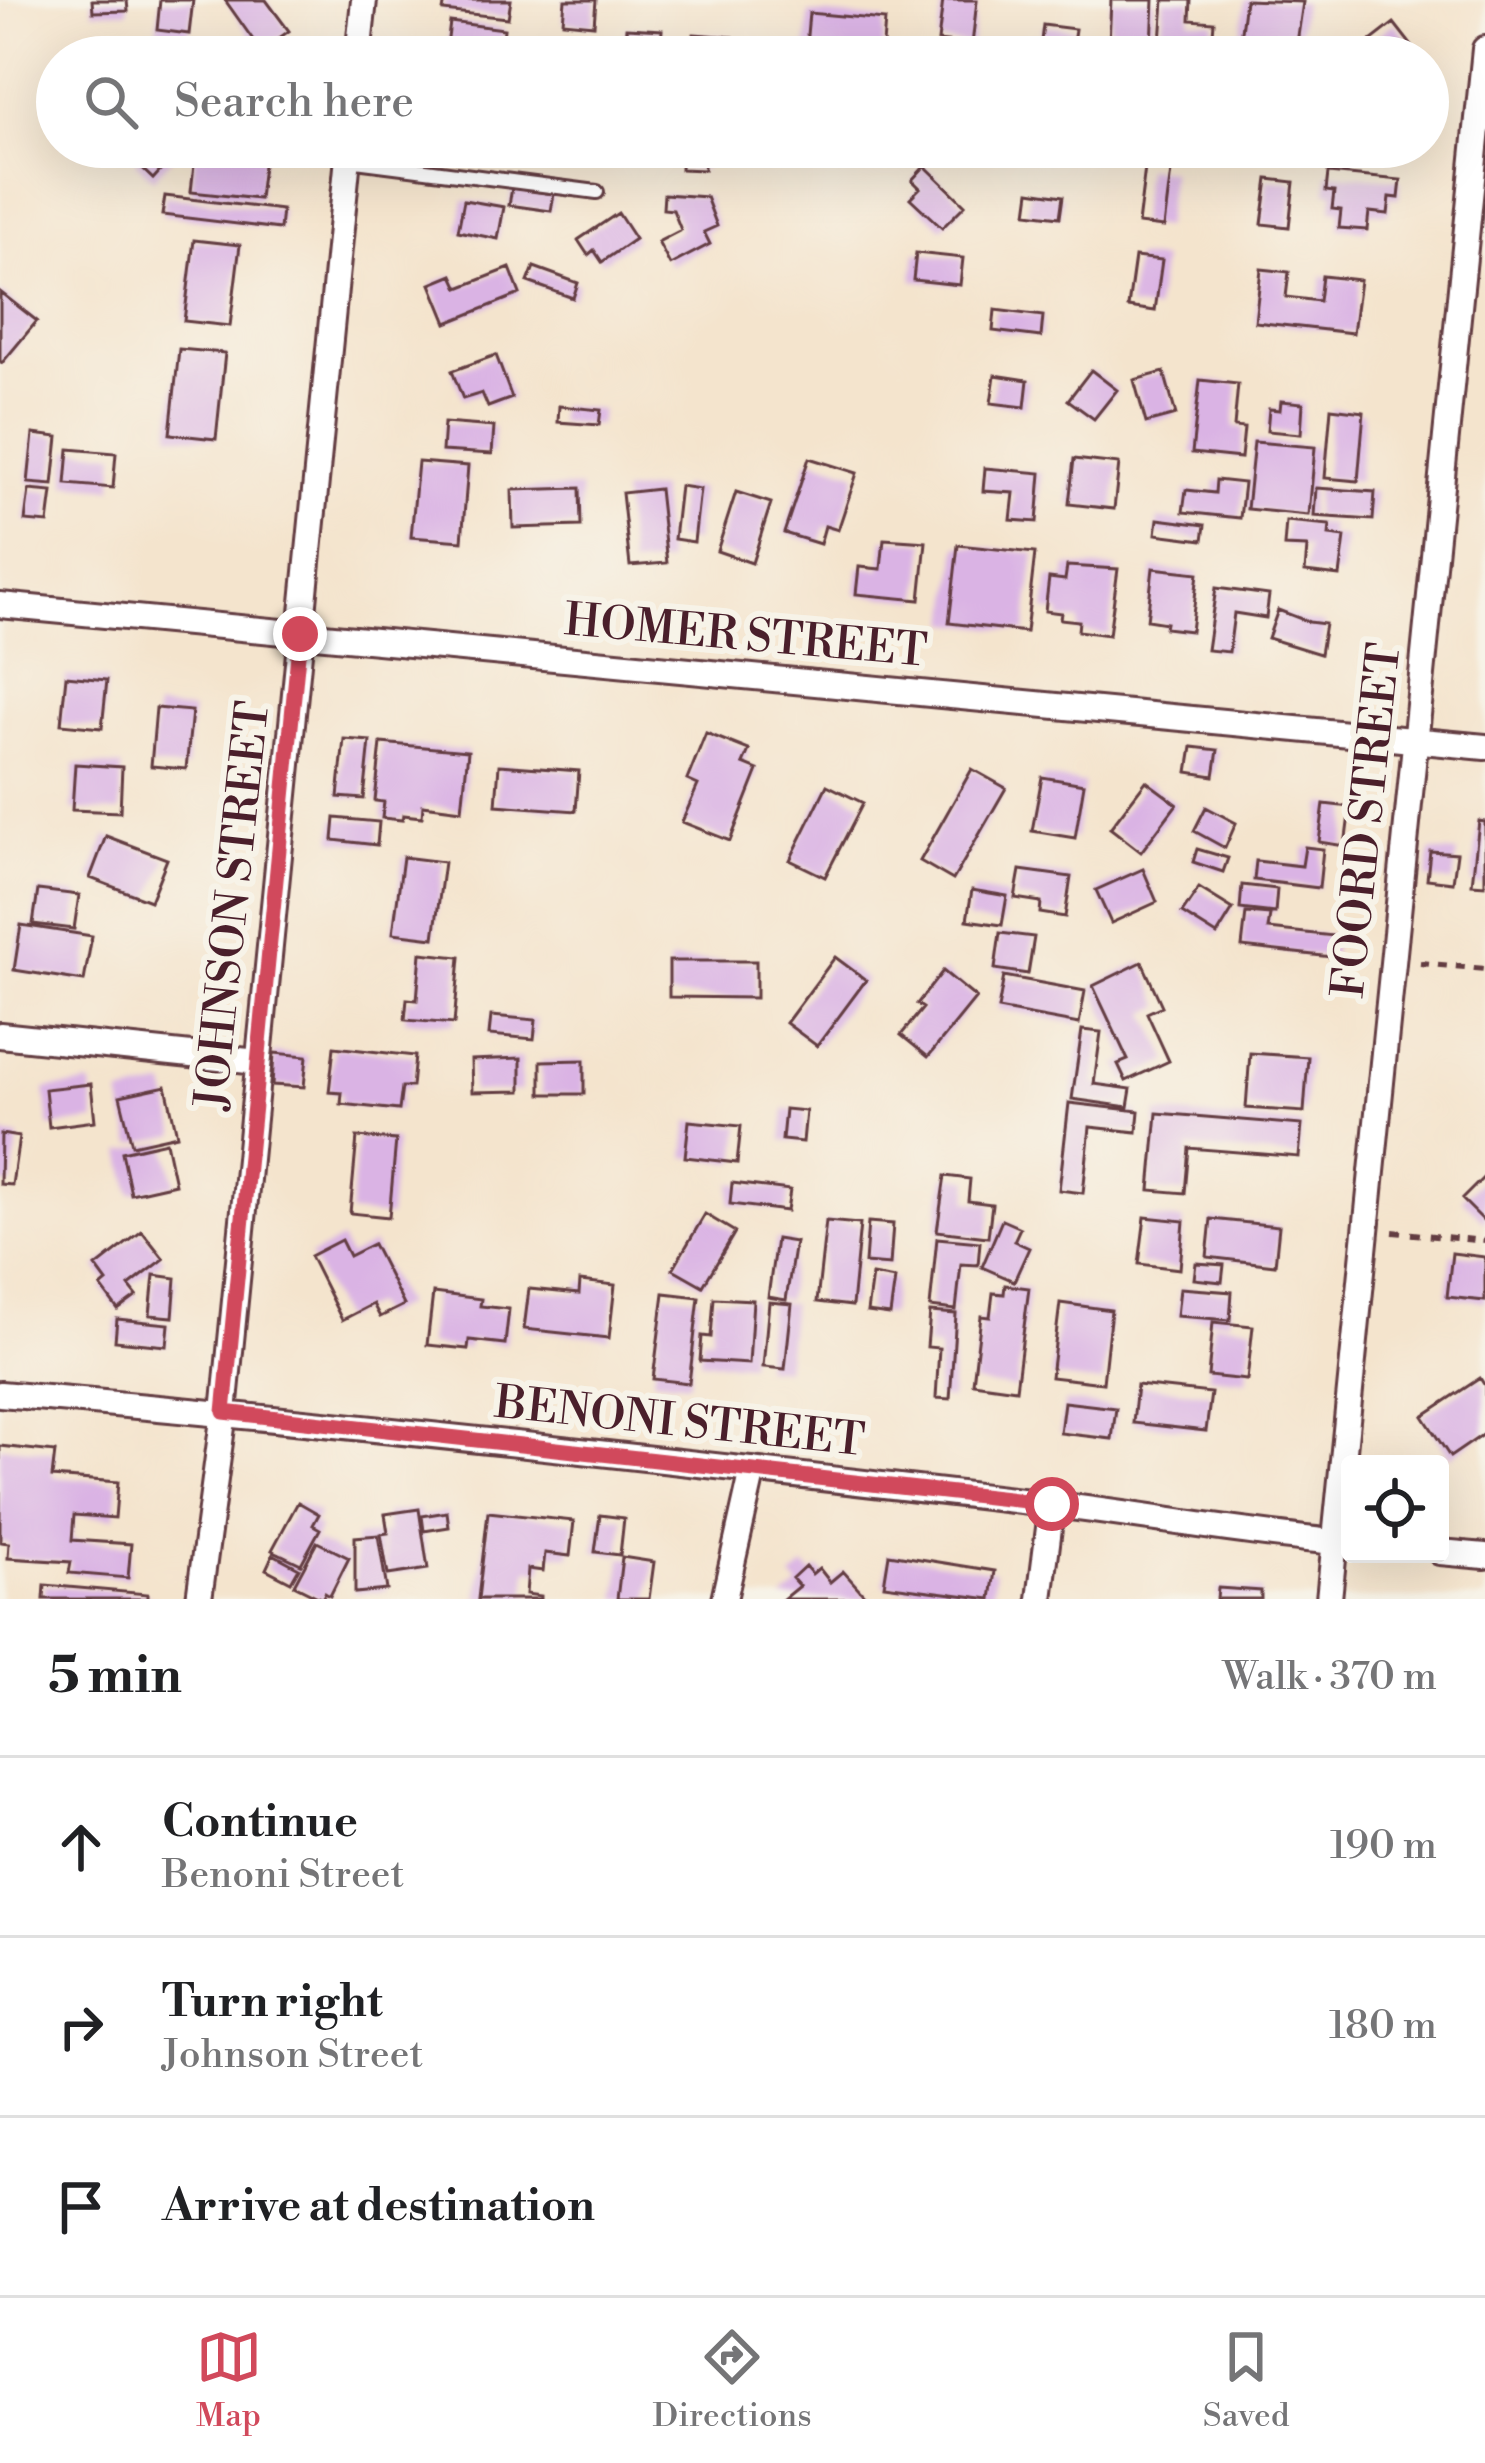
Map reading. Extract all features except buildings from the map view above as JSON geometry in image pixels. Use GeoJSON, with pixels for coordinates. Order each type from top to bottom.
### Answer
{"type":"FeatureCollection","features":[{"type":"Feature","properties":{"kind":"street"},"geometry":{"type":"LineString","coordinates":[[360,36],[364,0]]}},
{"type":"Feature","properties":{"kind":"street","name":"FOORD STREET"},"geometry":{"type":"LineString","coordinates":[[1349,1455],[1366,1229],[1485,49]]}},
{"type":"Feature","properties":{"kind":"street","name":"JOHNSON STREET"},"geometry":{"type":"LineString","coordinates":[[199,1599],[224,1412],[347,168]]}},
{"type":"Feature","properties":{"kind":"street","name":"HOMER STREET"},"geometry":{"type":"LineString","coordinates":[[0,605],[1485,747]]}},
{"type":"Feature","properties":{"kind":"street"},"geometry":{"type":"LineString","coordinates":[[0,1035],[258,1062]]}},
{"type":"Feature","properties":{"kind":"street","name":"BENONI STREET"},"geometry":{"type":"LineString","coordinates":[[0,1394],[224,1412],[754,1470],[1341,1543]]}},
{"type":"Feature","properties":{"kind":"street"},"geometry":{"type":"LineString","coordinates":[[724,1599],[754,1470]]}},
{"type":"Feature","properties":{"kind":"street"},"geometry":{"type":"LineString","coordinates":[[1040,1599],[1052,1504]]}},
{"type":"Feature","properties":{"kind":"street","name":"FOORD STREET"},"geometry":{"type":"LineString","coordinates":[[1329,1599],[1341,1547]]}},
{"type":"Feature","properties":{"kind":"street"},"geometry":{"type":"LineString","coordinates":[[1449,1553],[1485,1556]]}},
{"type":"Feature","properties":{"kind":"lane"},"geometry":{"type":"LineString","coordinates":[[444,168],[597,192]]}},
{"type":"Feature","properties":{"kind":"path"},"geometry":{"type":"LineString","coordinates":[[1393,960],[1485,969]]}},
{"type":"Feature","properties":{"kind":"path"},"geometry":{"type":"LineString","coordinates":[[1366,1229],[1485,1241]]}},
{"type":"Feature","properties":{"kind":"route"},"geometry":{"type":"LineString","coordinates":[[300,634],[224,1412],[1052,1504]]}}]}
